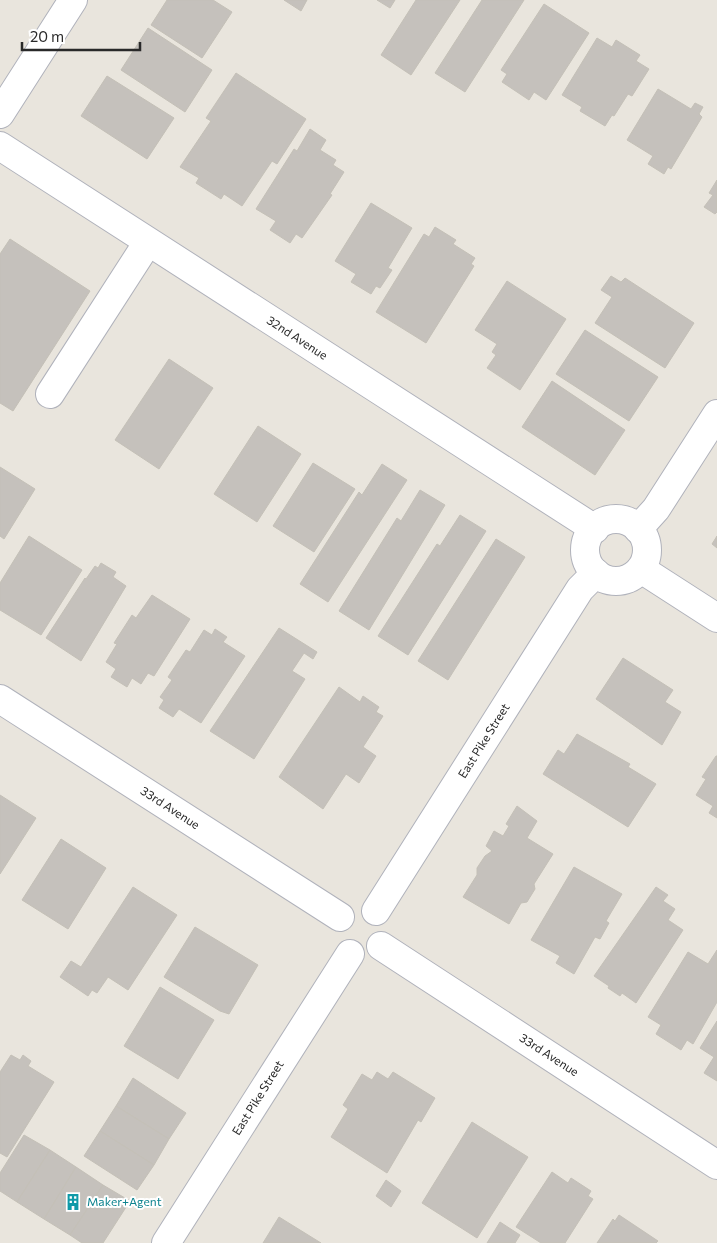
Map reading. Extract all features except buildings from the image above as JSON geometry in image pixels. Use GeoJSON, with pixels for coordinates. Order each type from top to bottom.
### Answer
{"type":"FeatureCollection","features":[{"type":"Feature","properties":{"kind":"street"},"geometry":{"type":"LineString","coordinates":[[0,114],[73,0]]}},
{"type":"Feature","properties":{"kind":"street","name":"32nd Avenue"},"geometry":{"type":"LineString","coordinates":[[0,146],[594,529]]}},
{"type":"Feature","properties":{"kind":"street"},"geometry":{"type":"LineString","coordinates":[[50,394],[148,242]]}},
{"type":"Feature","properties":{"kind":"street"},"geometry":{"type":"LineString","coordinates":[[638,529],[656,509],[717,414]]}},
{"type":"Feature","properties":{"kind":"street"},"geometry":{"type":"LineString","coordinates":[[619,519],[629,522],[638,529],[647,544],[647,554],[641,569],[629,579],[619,581],[608,580],[596,573],[587,559],[585,548],[594,529],[609,520],[619,519]]}},
{"type":"Feature","properties":{"kind":"street"},"geometry":{"type":"LineString","coordinates":[[641,569],[717,618]]}},
{"type":"Feature","properties":{"kind":"street","name":"East Pike Street"},"geometry":{"type":"LineString","coordinates":[[376,911],[580,589],[596,573]]}},
{"type":"Feature","properties":{"kind":"street","name":"33rd Avenue"},"geometry":{"type":"LineString","coordinates":[[0,699],[340,917]]}},
{"type":"Feature","properties":{"kind":"street"},"geometry":{"type":"LineString","coordinates":[[364,906],[376,911],[383,919],[386,927],[386,936],[381,946],[369,954],[361,956],[350,954],[339,945],[335,929],[340,917],[348,909],[364,906]]}},
{"type":"Feature","properties":{"kind":"street","name":"33rd Avenue"},"geometry":{"type":"LineString","coordinates":[[381,946],[717,1165]]}},
{"type":"Feature","properties":{"kind":"street","name":"East Pike Street"},"geometry":{"type":"LineString","coordinates":[[166,1243],[350,954]]}},
{"type":"Feature","properties":{"kind":"place","name":"Maker+Agent"},"geometry":{"type":"Point","coordinates":[73,1202]}}]}
